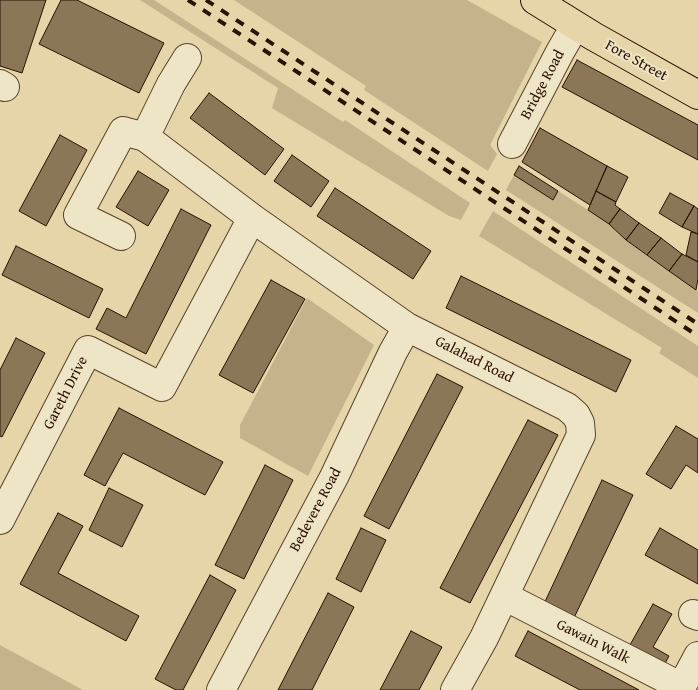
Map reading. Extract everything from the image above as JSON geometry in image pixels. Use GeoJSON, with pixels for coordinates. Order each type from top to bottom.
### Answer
{"type":"FeatureCollection","features":[{"type":"Feature","properties":{"kind":"main road","name":"Fore Street"},"geometry":{"type":"LineString","coordinates":[[535,0],[650,70],[698,94]]}},
{"type":"Feature","properties":{"kind":"street","name":"Bridge Road"},"geometry":{"type":"LineString","coordinates":[[512,144],[575,26]]}},
{"type":"Feature","properties":{"kind":"street"},"geometry":{"type":"LineString","coordinates":[[121,236],[78,215],[171,84],[187,58]]}},
{"type":"Feature","properties":{"kind":"street","name":"Galahad Road"},"geometry":{"type":"LineString","coordinates":[[134,134],[407,327],[567,408],[576,415],[580,423],[581,435],[504,596],[455,690]]}},
{"type":"Feature","properties":{"kind":"street","name":"Gareth Drive"},"geometry":{"type":"LineString","coordinates":[[0,520],[88,350],[162,387],[252,218]]}},
{"type":"Feature","properties":{"kind":"street","name":"Bedevere Road"},"geometry":{"type":"LineString","coordinates":[[221,690],[334,477],[393,352],[407,327]]}},
{"type":"Feature","properties":{"kind":"street","name":"Gawain Walk"},"geometry":{"type":"LineString","coordinates":[[504,596],[681,689]]}},
{"type":"Feature","properties":{"kind":"street"},"geometry":{"type":"LineString","coordinates":[[681,689],[698,656]]}},
{"type":"Feature","properties":{"kind":"shaded area"},"geometry":{"type":"Polygon","coordinates":[[[140,0],[154,0],[343,122],[345,120],[470,203],[461,220],[449,216],[272,108],[278,88],[140,0]]]}},
{"type":"Feature","properties":{"kind":"shaded area"},"geometry":{"type":"Polygon","coordinates":[[[234,0],[467,0],[542,42],[490,145],[497,154],[488,171],[364,90],[366,86],[234,0]]]}},
{"type":"Feature","properties":{"kind":"shaded area"},"geometry":{"type":"Polygon","coordinates":[[[514,175],[553,200],[558,191],[609,224],[626,240],[698,291],[698,313],[506,190],[514,175]]]}},
{"type":"Feature","properties":{"kind":"shaded area"},"geometry":{"type":"Polygon","coordinates":[[[493,211],[698,346],[698,378],[659,353],[662,348],[479,236],[493,211]]]}},
{"type":"Feature","properties":{"kind":"shaded area"},"geometry":{"type":"Polygon","coordinates":[[[307,298],[374,345],[308,476],[240,438],[240,425],[307,298]]]}},
{"type":"Feature","properties":{"kind":"shaded area"},"geometry":{"type":"Polygon","coordinates":[[[0,645],[83,690],[0,690],[0,645]]]}},
{"type":"Feature","properties":{"kind":"building"},"geometry":{"type":"Polygon","coordinates":[[[0,0],[46,0],[22,73],[0,66],[0,0]]]}},
{"type":"Feature","properties":{"kind":"building"},"geometry":{"type":"Polygon","coordinates":[[[61,0],[77,0],[164,43],[139,93],[39,44],[61,0]]]}},
{"type":"Feature","properties":{"kind":"building"},"geometry":{"type":"Polygon","coordinates":[[[577,60],[698,125],[698,160],[562,87],[577,60]]]}},
{"type":"Feature","properties":{"kind":"building"},"geometry":{"type":"Polygon","coordinates":[[[209,93],[284,149],[265,175],[190,118],[209,93]]]}},
{"type":"Feature","properties":{"kind":"building"},"geometry":{"type":"Polygon","coordinates":[[[540,128],[607,166],[590,205],[522,162],[540,128]]]}},
{"type":"Feature","properties":{"kind":"building"},"geometry":{"type":"Polygon","coordinates":[[[60,135],[87,150],[46,226],[19,211],[60,135]]]}},
{"type":"Feature","properties":{"kind":"building"},"geometry":{"type":"Polygon","coordinates":[[[292,155],[329,181],[311,207],[274,181],[292,155]]]}},
{"type":"Feature","properties":{"kind":"building"},"geometry":{"type":"Polygon","coordinates":[[[519,166],[558,191],[553,200],[514,175],[519,166]]]}},
{"type":"Feature","properties":{"kind":"building"},"geometry":{"type":"Polygon","coordinates":[[[607,166],[628,177],[616,202],[596,191],[607,166]]]}},
{"type":"Feature","properties":{"kind":"building"},"geometry":{"type":"Polygon","coordinates":[[[138,171],[169,190],[148,226],[116,207],[138,171]]]}},
{"type":"Feature","properties":{"kind":"building"},"geometry":{"type":"Polygon","coordinates":[[[335,188],[431,251],[413,279],[317,216],[335,188]]]}},
{"type":"Feature","properties":{"kind":"building"},"geometry":{"type":"Polygon","coordinates":[[[596,191],[616,202],[615,205],[620,209],[609,224],[588,210],[596,191]]]}},
{"type":"Feature","properties":{"kind":"building"},"geometry":{"type":"Polygon","coordinates":[[[670,193],[694,206],[682,227],[659,213],[670,193]]]}},
{"type":"Feature","properties":{"kind":"building"},"geometry":{"type":"Polygon","coordinates":[[[694,206],[698,209],[698,234],[682,227],[694,206]]]}},
{"type":"Feature","properties":{"kind":"building"},"geometry":{"type":"Polygon","coordinates":[[[181,209],[211,225],[146,354],[96,329],[107,308],[126,318],[181,209]]]}},
{"type":"Feature","properties":{"kind":"building"},"geometry":{"type":"Polygon","coordinates":[[[620,209],[639,223],[626,240],[609,224],[620,209]]]}},
{"type":"Feature","properties":{"kind":"building"},"geometry":{"type":"Polygon","coordinates":[[[639,223],[661,238],[647,255],[626,240],[639,223]]]}},
{"type":"Feature","properties":{"kind":"building"},"geometry":{"type":"Polygon","coordinates":[[[691,232],[698,234],[698,262],[686,255],[691,232]]]}},
{"type":"Feature","properties":{"kind":"building"},"geometry":{"type":"Polygon","coordinates":[[[661,238],[682,254],[669,271],[647,255],[661,238]]]}},
{"type":"Feature","properties":{"kind":"building"},"geometry":{"type":"Polygon","coordinates":[[[16,246],[103,289],[89,318],[2,275],[16,246]]]}},
{"type":"Feature","properties":{"kind":"building"},"geometry":{"type":"Polygon","coordinates":[[[682,254],[698,262],[696,290],[669,271],[682,254]]]}},
{"type":"Feature","properties":{"kind":"building"},"geometry":{"type":"Polygon","coordinates":[[[461,276],[631,360],[616,392],[446,308],[461,276]]]}},
{"type":"Feature","properties":{"kind":"building"},"geometry":{"type":"Polygon","coordinates":[[[271,280],[305,299],[253,393],[219,375],[271,280]]]}},
{"type":"Feature","properties":{"kind":"building"},"geometry":{"type":"Polygon","coordinates":[[[16,338],[45,353],[2,437],[0,436],[0,370],[16,338]]]}},
{"type":"Feature","properties":{"kind":"building"},"geometry":{"type":"Polygon","coordinates":[[[437,374],[463,387],[389,529],[364,516],[437,374]]]}},
{"type":"Feature","properties":{"kind":"building"},"geometry":{"type":"Polygon","coordinates":[[[119,408],[223,462],[205,495],[123,453],[105,486],[84,475],[119,408]]]}},
{"type":"Feature","properties":{"kind":"building"},"geometry":{"type":"Polygon","coordinates":[[[528,420],[558,435],[470,603],[440,588],[528,420]]]}},
{"type":"Feature","properties":{"kind":"building"},"geometry":{"type":"Polygon","coordinates":[[[676,426],[698,439],[698,473],[686,465],[671,489],[646,474],[676,426]]]}},
{"type":"Feature","properties":{"kind":"building"},"geometry":{"type":"Polygon","coordinates":[[[265,465],[293,480],[244,579],[215,565],[265,465]]]}},
{"type":"Feature","properties":{"kind":"building"},"geometry":{"type":"Polygon","coordinates":[[[602,480],[633,495],[572,622],[542,608],[602,480]]]}},
{"type":"Feature","properties":{"kind":"building"},"geometry":{"type":"Polygon","coordinates":[[[109,488],[143,505],[122,547],[89,530],[109,488]]]}},
{"type":"Feature","properties":{"kind":"building"},"geometry":{"type":"Polygon","coordinates":[[[58,513],[83,526],[58,573],[139,616],[126,641],[20,584],[58,513]]]}},
{"type":"Feature","properties":{"kind":"building"},"geometry":{"type":"Polygon","coordinates":[[[361,528],[386,540],[361,592],[336,579],[361,528]]]}},
{"type":"Feature","properties":{"kind":"building"},"geometry":{"type":"Polygon","coordinates":[[[660,528],[698,550],[698,584],[645,555],[660,528]]]}},
{"type":"Feature","properties":{"kind":"building"},"geometry":{"type":"Polygon","coordinates":[[[210,575],[236,590],[183,690],[176,690],[155,679],[210,575]]]}},
{"type":"Feature","properties":{"kind":"building"},"geometry":{"type":"Polygon","coordinates":[[[328,593],[354,607],[312,690],[278,690],[328,593]]]}},
{"type":"Feature","properties":{"kind":"building"},"geometry":{"type":"Polygon","coordinates":[[[653,604],[672,614],[653,647],[669,656],[661,671],[626,652],[653,604]]]}},
{"type":"Feature","properties":{"kind":"building"},"geometry":{"type":"Polygon","coordinates":[[[411,631],[442,647],[419,690],[380,690],[411,631]]]}},
{"type":"Feature","properties":{"kind":"building"},"geometry":{"type":"Polygon","coordinates":[[[528,631],[639,690],[580,690],[515,656],[528,631]]]}},
{"type":"Feature","properties":{"kind":"railway"},"geometry":{"type":"LineString","coordinates":[[188,0],[698,336]]}},
{"type":"Feature","properties":{"kind":"railway"},"geometry":{"type":"LineString","coordinates":[[206,0],[698,324]]}}]}
